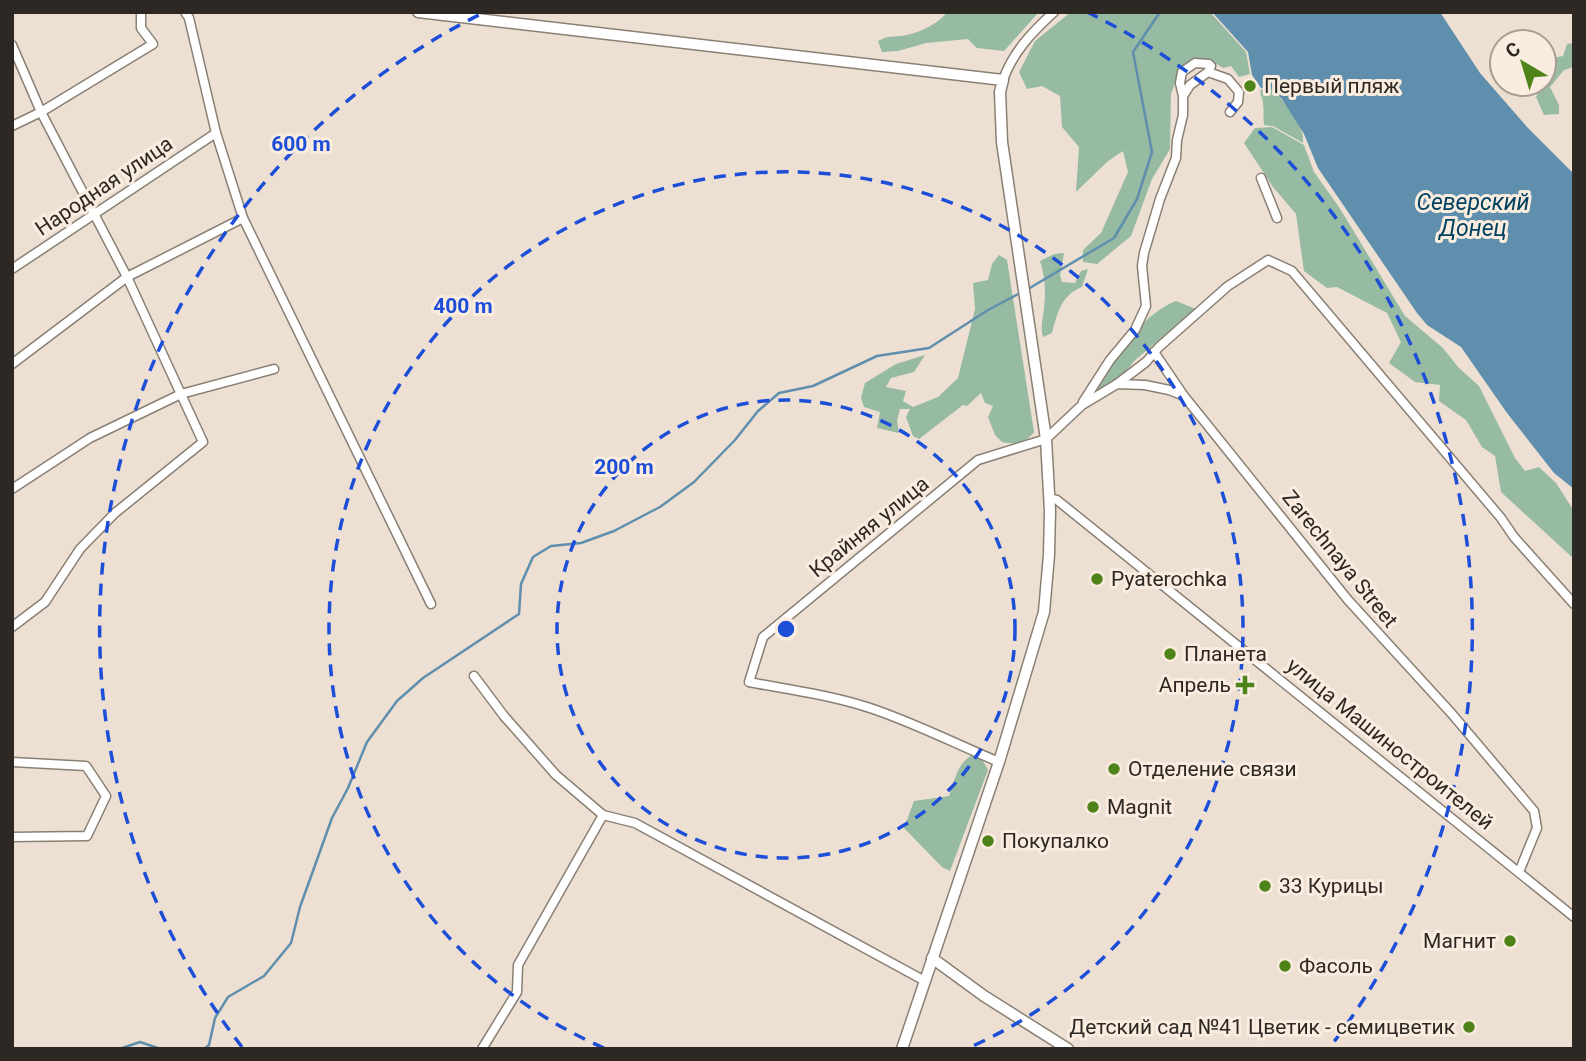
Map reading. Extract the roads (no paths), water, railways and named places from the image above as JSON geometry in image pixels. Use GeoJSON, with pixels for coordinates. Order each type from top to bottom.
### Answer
{"type":"FeatureCollection","features":[{"type":"Feature","properties":{"kind":"street"},"geometry":{"type":"LineString","coordinates":[[12,126],[41,112],[153,44],[141,28],[141,12]]}},
{"type":"Feature","properties":{"kind":"street"},"geometry":{"type":"LineString","coordinates":[[185,12],[189,18],[216,133],[243,218],[431,604]]}},
{"type":"Feature","properties":{"kind":"street"},"geometry":{"type":"LineString","coordinates":[[418,12],[1003,80]]}},
{"type":"Feature","properties":{"kind":"street"},"geometry":{"type":"LineString","coordinates":[[902,1049],[999,762],[1044,612],[1050,498],[1046,439],[1002,142],[1000,92],[1009,63],[1022,45],[1054,12]]}},
{"type":"Feature","properties":{"kind":"street"},"geometry":{"type":"LineString","coordinates":[[12,46],[41,112],[127,277],[203,442],[115,513],[80,549],[45,602],[12,627]]}},
{"type":"Feature","properties":{"kind":"street"},"geometry":{"type":"LineString","coordinates":[[1082,405],[1110,360],[1135,330],[1146,306],[1142,266],[1160,199],[1176,158],[1183,115],[1181,77],[1185,69],[1195,63],[1209,64],[1211,66],[1208,72],[1190,85],[1183,96]]}},
{"type":"Feature","properties":{"kind":"street"},"geometry":{"type":"LineString","coordinates":[[1208,72],[1228,79],[1239,92],[1238,102],[1230,112]]}},
{"type":"Feature","properties":{"kind":"street","name":"Народная улица"},"geometry":{"type":"LineString","coordinates":[[12,269],[216,133]]}},
{"type":"Feature","properties":{"kind":"street"},"geometry":{"type":"LineString","coordinates":[[1261,177],[1277,218]]}},
{"type":"Feature","properties":{"kind":"street"},"geometry":{"type":"LineString","coordinates":[[12,364],[127,277],[243,218]]}},
{"type":"Feature","properties":{"kind":"street"},"geometry":{"type":"LineString","coordinates":[[1046,439],[1082,405],[1146,362],[1189,319],[1228,286],[1268,260],[1292,271],[1501,518],[1514,537],[1574,604]]}},
{"type":"Feature","properties":{"kind":"street","name":"Zarechnaya Street"},"geometry":{"type":"LineString","coordinates":[[1154,352],[1184,396],[1348,600],[1452,714],[1534,811],[1537,828],[1519,872]]}},
{"type":"Feature","properties":{"kind":"street"},"geometry":{"type":"LineString","coordinates":[[12,489],[90,438],[181,394],[274,369]]}},
{"type":"Feature","properties":{"kind":"street"},"geometry":{"type":"LineString","coordinates":[[1117,384],[1145,385],[1184,396]]}},
{"type":"Feature","properties":{"kind":"street","name":"Крайняя улица"},"geometry":{"type":"LineString","coordinates":[[999,762],[901,719],[868,708],[828,696],[749,682],[763,637],[978,460],[1046,439]]}},
{"type":"Feature","properties":{"kind":"street","name":"улица Машиностроителей"},"geometry":{"type":"LineString","coordinates":[[1050,498],[1057,500],[1574,917]]}},
{"type":"Feature","properties":{"kind":"street"},"geometry":{"type":"LineString","coordinates":[[474,676],[504,716],[556,775],[603,815],[635,823],[925,981]]}},
{"type":"Feature","properties":{"kind":"street"},"geometry":{"type":"LineString","coordinates":[[12,762],[86,766],[106,796],[87,836],[12,837]]}},
{"type":"Feature","properties":{"kind":"street"},"geometry":{"type":"LineString","coordinates":[[482,1049],[517,992],[518,965],[603,815]]}},
{"type":"Feature","properties":{"kind":"street"},"geometry":{"type":"LineString","coordinates":[[932,958],[984,996],[1068,1049]]}},
{"type":"Feature","properties":{"kind":"water","name":"Северский Донец"},"geometry":{"type":"Polygon","coordinates":[[[1212,12],[1440,12],[1488,82],[1488,98],[1502,98],[1574,174],[1574,489],[1554,473],[1507,413],[1461,347],[1427,325],[1417,313],[1318,168],[1304,134],[1282,99],[1270,88],[1261,88],[1252,75],[1248,52],[1212,12]]]}},
{"type":"Feature","properties":{"kind":"waterway"},"geometry":{"type":"LineString","coordinates":[[1028,289],[1114,238],[1137,199],[1152,152],[1133,52],[1160,12]]}},
{"type":"Feature","properties":{"kind":"waterway"},"geometry":{"type":"LineString","coordinates":[[204,1049],[209,1045],[215,1018],[228,997],[264,976],[291,943],[300,907],[332,818],[367,742],[397,701],[423,678],[519,614],[521,584],[533,557],[551,546],[581,543],[614,531],[660,507],[694,482],[735,440],[758,411],[779,393],[813,386],[877,356],[929,348],[988,310],[1022,292]]}},
{"type":"Feature","properties":{"kind":"waterway"},"geometry":{"type":"LineString","coordinates":[[119,1049],[140,1042],[161,1049]]}},
{"type":"Feature","properties":{"kind":"place","name":"Первый пляж"},"geometry":{"type":"Point","coordinates":[1250,86]}},
{"type":"Feature","properties":{"kind":"place","name":"Pyaterochka"},"geometry":{"type":"Point","coordinates":[1097,579]}},
{"type":"Feature","properties":{"kind":"place","name":"Планета"},"geometry":{"type":"Point","coordinates":[1170,654]}},
{"type":"Feature","properties":{"kind":"place","name":"Апрель"},"geometry":{"type":"Point","coordinates":[1245,685]}},
{"type":"Feature","properties":{"kind":"place","name":"Отделение связи"},"geometry":{"type":"Point","coordinates":[1114,769]}},
{"type":"Feature","properties":{"kind":"place","name":"Magnit"},"geometry":{"type":"Point","coordinates":[1093,807]}},
{"type":"Feature","properties":{"kind":"place","name":"Покупалко"},"geometry":{"type":"Point","coordinates":[988,841]}},
{"type":"Feature","properties":{"kind":"place","name":"33 Курицы"},"geometry":{"type":"Point","coordinates":[1265,886]}},
{"type":"Feature","properties":{"kind":"place","name":"Магнит"},"geometry":{"type":"Point","coordinates":[1510,941]}},
{"type":"Feature","properties":{"kind":"place","name":"Фасоль"},"geometry":{"type":"Point","coordinates":[1285,966]}},
{"type":"Feature","properties":{"kind":"place","name":"Детский сад №41 Цветик - семицветик"},"geometry":{"type":"Point","coordinates":[1469,1027]}}]}
